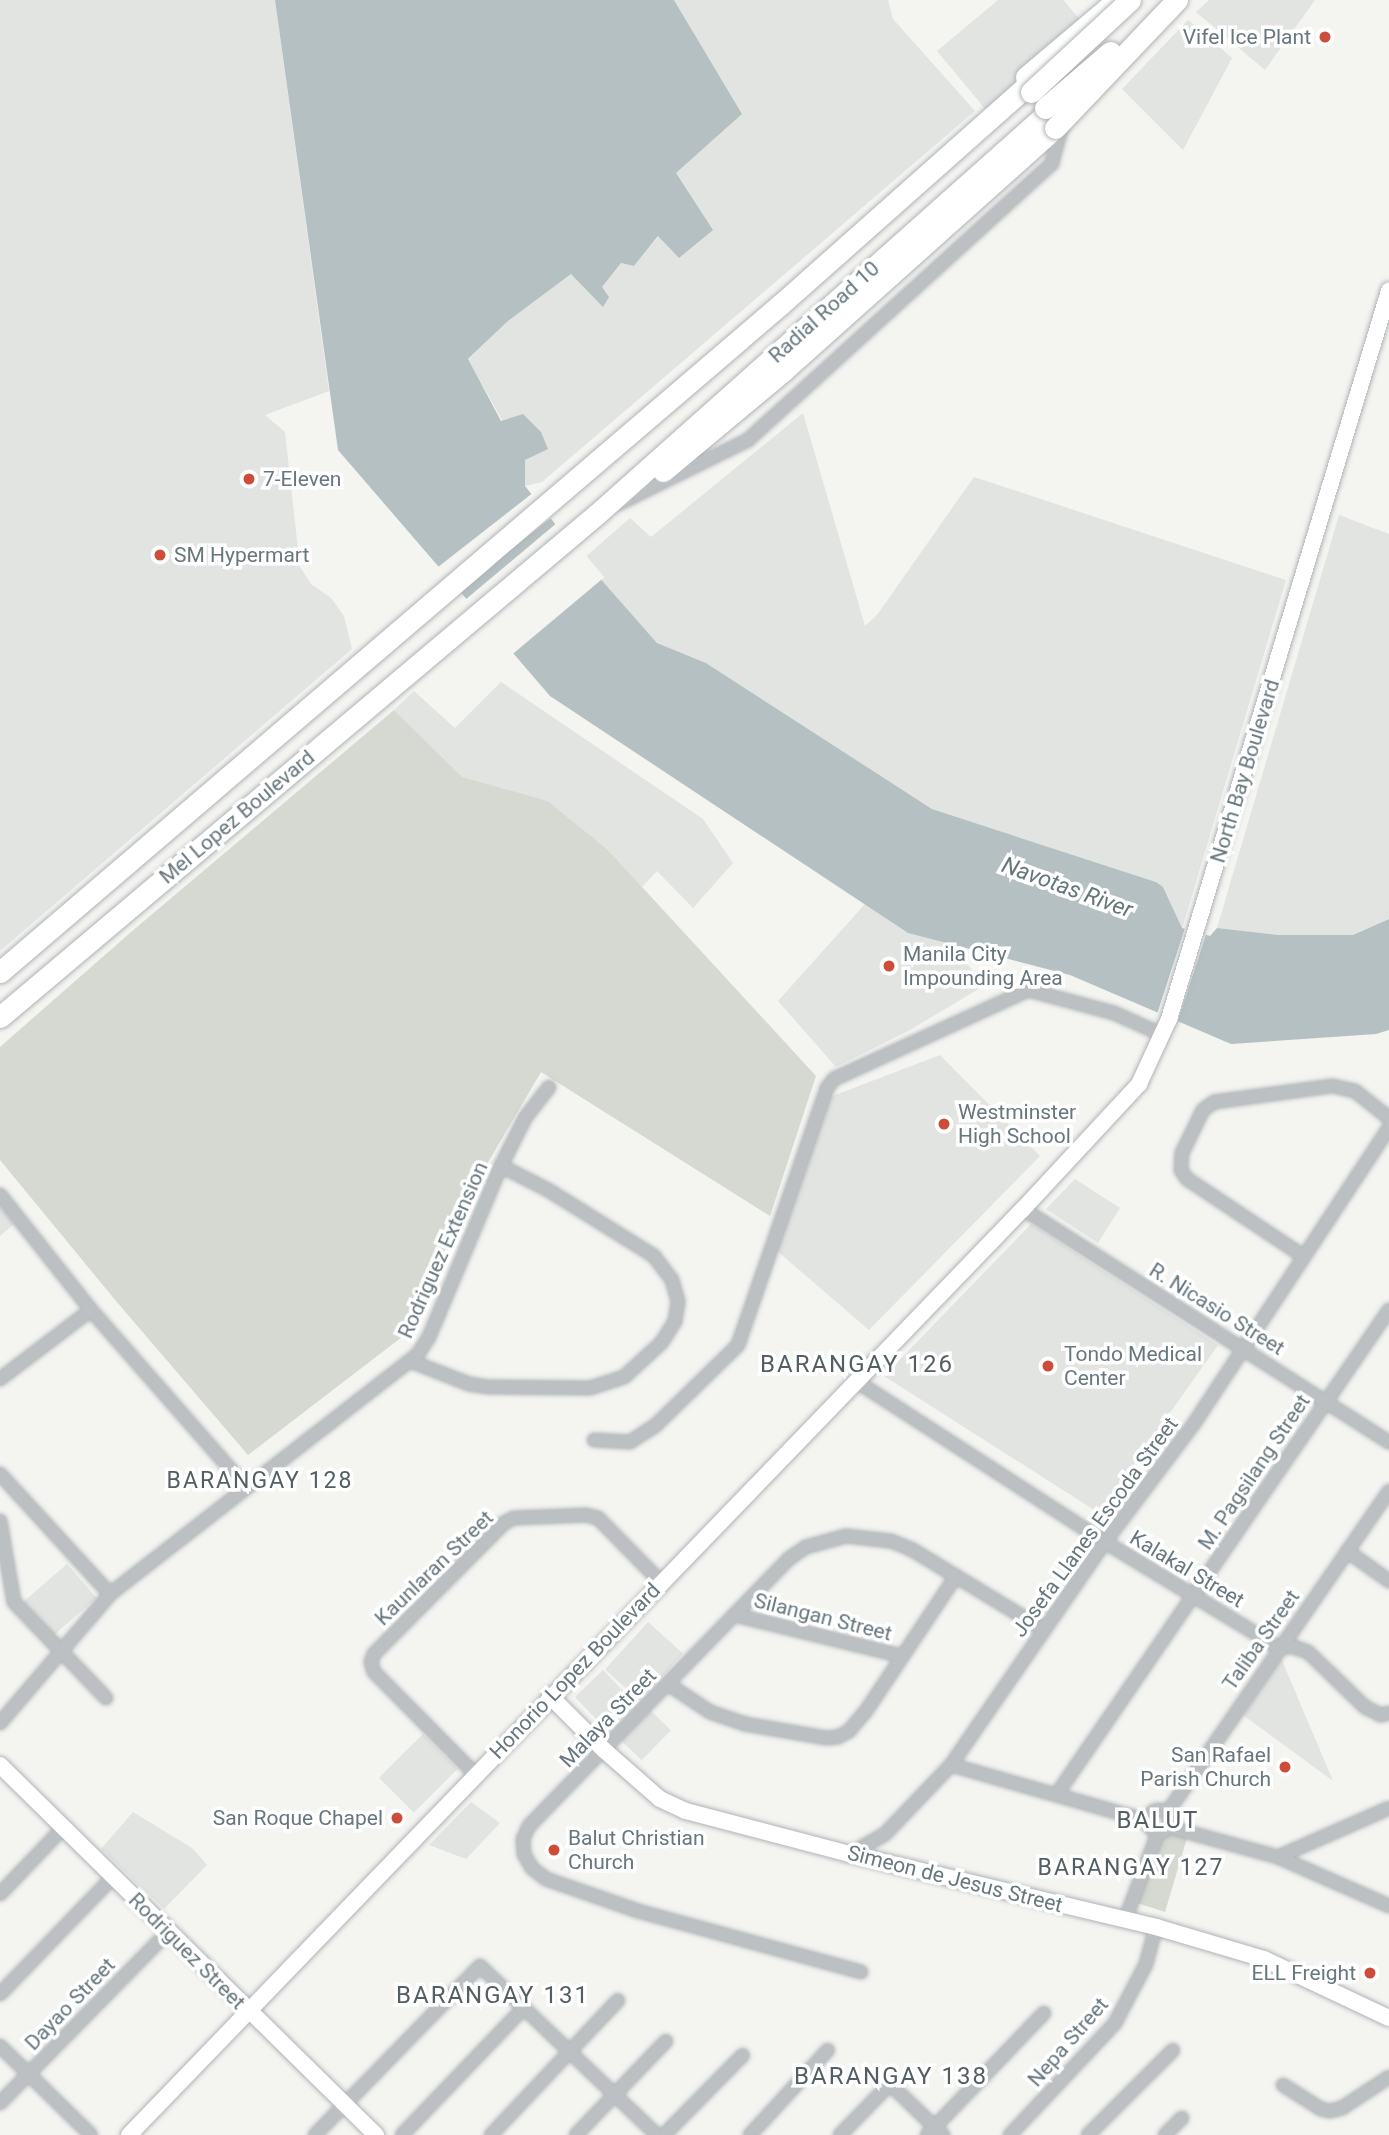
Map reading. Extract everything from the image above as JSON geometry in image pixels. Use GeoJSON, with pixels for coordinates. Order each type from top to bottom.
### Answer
{"type":"FeatureCollection","features":[{"type":"Feature","properties":{"kind":"highway","name":"Radial Road 10"},"geometry":{"type":"LineString","coordinates":[[445,589],[746,333],[1050,65],[1118,0]]}},
{"type":"Feature","properties":{"kind":"highway"},"geometry":{"type":"LineString","coordinates":[[746,333],[776,297],[1118,0]]}},
{"type":"Feature","properties":{"kind":"highway"},"geometry":{"type":"LineString","coordinates":[[1130,0],[1038,100],[1169,0]]}},
{"type":"Feature","properties":{"kind":"highway","name":"Radial Road 10"},"geometry":{"type":"LineString","coordinates":[[474,617],[597,514],[1072,92],[1169,0]]}},
{"type":"Feature","properties":{"kind":"highway"},"geometry":{"type":"LineString","coordinates":[[597,514],[679,461],[783,371],[1055,128],[1177,0]]}},
{"type":"Feature","properties":{"kind":"highway"},"geometry":{"type":"LineString","coordinates":[[1050,65],[1072,92]]}},
{"type":"Feature","properties":{"kind":"highway","name":"Mel Lopez Boulevard"},"geometry":{"type":"LineString","coordinates":[[0,972],[445,589]]}},
{"type":"Feature","properties":{"kind":"highway","name":"Mel Lopez Boulevard"},"geometry":{"type":"LineString","coordinates":[[0,1017],[474,617]]}},
{"type":"Feature","properties":{"kind":"main road","name":"North Bay Boulevard"},"geometry":{"type":"LineString","coordinates":[[1023,1209],[1139,1084],[1163,1035],[1389,290]]}},
{"type":"Feature","properties":{"kind":"main road","name":"Honorio Lopez Boulevard"},"geometry":{"type":"LineString","coordinates":[[129,2135],[1023,1209]]}},
{"type":"Feature","properties":{"kind":"main road","name":"Simeon de Jesus Street"},"geometry":{"type":"LineString","coordinates":[[550,1696],[604,1750],[660,1800],[686,1811],[850,1854],[1156,1927],[1264,1959],[1389,2018]]}},
{"type":"Feature","properties":{"kind":"main road","name":"Rodriguez Street"},"geometry":{"type":"LineString","coordinates":[[0,1765],[376,2135]]}},
{"type":"Feature","properties":{"kind":"street"},"geometry":{"type":"LineString","coordinates":[[597,514],[748,440],[1052,163],[1072,92]]}},
{"type":"Feature","properties":{"kind":"street"},"geometry":{"type":"LineString","coordinates":[[594,1440],[630,1442],[656,1425],[738,1345],[827,1088],[834,1079],[1028,990],[1114,1013],[1163,1035]]}},
{"type":"Feature","properties":{"kind":"street"},"geometry":{"type":"LineString","coordinates":[[1303,1256],[1187,1179],[1181,1170],[1182,1153],[1203,1110],[1214,1102],[1333,1086],[1355,1091],[1389,1118]]}},
{"type":"Feature","properties":{"kind":"street","name":"Rodriguez Extension"},"geometry":{"type":"LineString","coordinates":[[0,1723],[110,1594],[245,1486],[410,1361],[429,1336],[501,1166],[525,1118],[549,1087]]}},
{"type":"Feature","properties":{"kind":"street","name":"Josefa Llanes Escoda Street"},"geometry":{"type":"LineString","coordinates":[[850,1854],[899,1822],[951,1765],[1043,1629],[1195,1422],[1389,1128]]}},
{"type":"Feature","properties":{"kind":"street"},"geometry":{"type":"LineString","coordinates":[[410,1361],[468,1384],[489,1387],[590,1388],[624,1377],[662,1342],[675,1321],[678,1301],[672,1280],[654,1256],[548,1190],[501,1166]]}},
{"type":"Feature","properties":{"kind":"street"},"geometry":{"type":"LineString","coordinates":[[0,1195],[91,1310],[245,1486]]}},
{"type":"Feature","properties":{"kind":"street","name":"R. Nicasio Street"},"geometry":{"type":"LineString","coordinates":[[1023,1209],[1389,1442]]}},
{"type":"Feature","properties":{"kind":"street"},"geometry":{"type":"LineString","coordinates":[[0,1379],[91,1310]]}},
{"type":"Feature","properties":{"kind":"street","name":"M. Pagsilang Street"},"geometry":{"type":"LineString","coordinates":[[1057,1794],[1389,1310]]}},
{"type":"Feature","properties":{"kind":"street","name":"Kalakal Street"},"geometry":{"type":"LineString","coordinates":[[856,1381],[1105,1542],[1278,1647],[1294,1647],[1308,1652],[1365,1707],[1381,1715],[1389,1713]]}},
{"type":"Feature","properties":{"kind":"street"},"geometry":{"type":"LineString","coordinates":[[0,1474],[110,1594]]}},
{"type":"Feature","properties":{"kind":"street","name":"Taliba Street"},"geometry":{"type":"LineString","coordinates":[[1167,1813],[1278,1647],[1389,1490]]}},
{"type":"Feature","properties":{"kind":"street","name":"Kaunlaran Street"},"geometry":{"type":"LineString","coordinates":[[475,1774],[373,1672],[371,1662],[374,1654],[504,1523],[514,1518],[586,1515],[598,1518],[661,1582]]}},
{"type":"Feature","properties":{"kind":"street"},"geometry":{"type":"LineString","coordinates":[[0,1521],[14,1602],[106,1698]]}},
{"type":"Feature","properties":{"kind":"street","name":"Malaya Street"},"geometry":{"type":"LineString","coordinates":[[861,1972],[596,1898],[546,1878],[532,1868],[524,1854],[523,1839],[529,1826],[790,1558],[806,1547],[846,1536],[891,1541],[956,1576],[1043,1629]]}},
{"type":"Feature","properties":{"kind":"street"},"geometry":{"type":"LineString","coordinates":[[1348,1551],[1389,1581]]}},
{"type":"Feature","properties":{"kind":"street"},"geometry":{"type":"LineString","coordinates":[[668,1684],[710,1712],[745,1724],[825,1738],[838,1737],[849,1731],[866,1711],[956,1576]]}},
{"type":"Feature","properties":{"kind":"street","name":"Silangan Street"},"geometry":{"type":"LineString","coordinates":[[735,1615],[902,1656]]}},
{"type":"Feature","properties":{"kind":"street"},"geometry":{"type":"LineString","coordinates":[[951,1765],[1147,1821]]}},
{"type":"Feature","properties":{"kind":"street"},"geometry":{"type":"LineString","coordinates":[[1278,1857],[1389,1808]]}},
{"type":"Feature","properties":{"kind":"street"},"geometry":{"type":"LineString","coordinates":[[1125,1920],[1164,1830],[1167,1813],[1153,1811],[1147,1821]]}},
{"type":"Feature","properties":{"kind":"street"},"geometry":{"type":"LineString","coordinates":[[1147,1821],[1150,1829],[1278,1857],[1389,1906]]}},
{"type":"Feature","properties":{"kind":"street"},"geometry":{"type":"LineString","coordinates":[[0,1894],[63,1828]]}},
{"type":"Feature","properties":{"kind":"street"},"geometry":{"type":"LineString","coordinates":[[0,1994],[113,1877]]}},
{"type":"Feature","properties":{"kind":"street","name":"Nepa Street"},"geometry":{"type":"LineString","coordinates":[[1010,2135],[1115,2023],[1146,1964],[1156,1927]]}},
{"type":"Feature","properties":{"kind":"street","name":"Dayao Street"},"geometry":{"type":"LineString","coordinates":[[0,2103],[168,1932]]}},
{"type":"Feature","properties":{"kind":"street"},"geometry":{"type":"LineString","coordinates":[[315,2135],[480,1966],[657,2135]]}},
{"type":"Feature","properties":{"kind":"street"},"geometry":{"type":"LineString","coordinates":[[491,2135],[618,2000]]}},
{"type":"Feature","properties":{"kind":"street"},"geometry":{"type":"LineString","coordinates":[[402,2135],[524,2008]]}},
{"type":"Feature","properties":{"kind":"street"},"geometry":{"type":"LineString","coordinates":[[840,2135],[890,2084],[935,2132],[1044,2012]]}},
{"type":"Feature","properties":{"kind":"street"},"geometry":{"type":"LineString","coordinates":[[576,2135],[666,2041]]}},
{"type":"Feature","properties":{"kind":"street"},"geometry":{"type":"LineString","coordinates":[[0,2046],[91,2135]]}},
{"type":"Feature","properties":{"kind":"street"},"geometry":{"type":"LineString","coordinates":[[750,2135],[828,2050]]}},
{"type":"Feature","properties":{"kind":"street"},"geometry":{"type":"LineString","coordinates":[[1088,2135],[1173,2050]]}},
{"type":"Feature","properties":{"kind":"street"},"geometry":{"type":"LineString","coordinates":[[664,2135],[743,2055]]}},
{"type":"Feature","properties":{"kind":"street"},"geometry":{"type":"LineString","coordinates":[[1283,2085],[1321,2109],[1330,2111],[1342,2109],[1389,2077]]}},
{"type":"Feature","properties":{"kind":"street"},"geometry":{"type":"LineString","coordinates":[[1165,2135],[1182,2118]]}},
{"type":"Feature","properties":{"kind":"shaded area"},"geometry":{"type":"Polygon","coordinates":[[[0,0],[275,0],[329,391],[265,415],[285,432],[300,567],[311,584],[331,598],[344,616],[352,649],[0,951],[0,0]]]}},
{"type":"Feature","properties":{"kind":"shaded area"},"geometry":{"type":"Polygon","coordinates":[[[674,0],[888,0],[893,19],[975,111],[542,482],[525,486],[525,460],[468,360],[508,321],[571,274],[602,287],[621,263],[634,266],[659,236],[676,173],[742,114],[674,0]]]}},
{"type":"Feature","properties":{"kind":"shaded area"},"geometry":{"type":"Polygon","coordinates":[[[998,0],[1063,0],[1085,25],[987,111],[937,51],[998,0]]]}},
{"type":"Feature","properties":{"kind":"shaded area"},"geometry":{"type":"Polygon","coordinates":[[[1209,0],[1315,0],[1265,70],[1196,12],[1209,0]]]}},
{"type":"Feature","properties":{"kind":"shaded area"},"geometry":{"type":"Polygon","coordinates":[[[1188,20],[1232,58],[1183,150],[1122,89],[1188,20]]]}},
{"type":"Feature","properties":{"kind":"shaded area"},"geometry":{"type":"Polygon","coordinates":[[[803,413],[865,626],[877,615],[974,477],[1286,580],[1182,929],[1163,887],[1156,882],[932,809],[706,663],[657,643],[583,559],[630,518],[651,537],[803,413]]]}},
{"type":"Feature","properties":{"kind":"shaded area"},"geometry":{"type":"Polygon","coordinates":[[[1339,515],[1389,534],[1389,919],[1353,935],[1278,935],[1217,928],[1339,515]]]}},
{"type":"Feature","properties":{"kind":"shaded area"},"geometry":{"type":"Polygon","coordinates":[[[501,682],[703,819],[733,863],[693,908],[657,871],[642,887],[608,850],[548,801],[462,778],[394,710],[414,691],[455,728],[501,682]]]}},
{"type":"Feature","properties":{"kind":"shaded area"},"geometry":{"type":"Polygon","coordinates":[[[394,710],[462,777],[548,801],[608,850],[816,1076],[770,1216],[541,1072],[480,1176],[415,1327],[248,1455],[0,1160],[0,1047],[131,932],[394,710]]]}},
{"type":"Feature","properties":{"kind":"shaded area","name":"Manila City Impounding Area"},"geometry":{"type":"Polygon","coordinates":[[[865,904],[908,933],[956,945],[982,987],[910,1030],[836,1067],[778,1001],[865,904]]]}},
{"type":"Feature","properties":{"kind":"shaded area"},"geometry":{"type":"Polygon","coordinates":[[[940,1055],[1040,1156],[869,1330],[776,1250],[830,1097],[940,1055]]]}},
{"type":"Feature","properties":{"kind":"shaded area"},"geometry":{"type":"Polygon","coordinates":[[[1075,1179],[1120,1208],[1098,1243],[1046,1209],[1075,1179]]]}},
{"type":"Feature","properties":{"kind":"shaded area"},"geometry":{"type":"Polygon","coordinates":[[[0,1207],[14,1224],[0,1236],[0,1207]]]}},
{"type":"Feature","properties":{"kind":"shaded area","name":"Tondo Medical Center"},"geometry":{"type":"Polygon","coordinates":[[[1031,1224],[1218,1345],[1099,1513],[884,1376],[1031,1224]]]}},
{"type":"Feature","properties":{"kind":"shaded area"},"geometry":{"type":"Polygon","coordinates":[[[67,1564],[97,1598],[53,1636],[23,1602],[67,1564]]]}},
{"type":"Feature","properties":{"kind":"shaded area"},"geometry":{"type":"Polygon","coordinates":[[[648,1622],[683,1653],[640,1701],[605,1670],[648,1622]]]}},
{"type":"Feature","properties":{"kind":"shaded area"},"geometry":{"type":"Polygon","coordinates":[[[1281,1658],[1333,1781],[1243,1715],[1281,1658]]]}},
{"type":"Feature","properties":{"kind":"shaded area"},"geometry":{"type":"Polygon","coordinates":[[[603,1670],[633,1701],[605,1728],[575,1697],[603,1670]]]}},
{"type":"Feature","properties":{"kind":"shaded area"},"geometry":{"type":"Polygon","coordinates":[[[650,1710],[671,1730],[642,1760],[621,1740],[650,1710]]]}},
{"type":"Feature","properties":{"kind":"shaded area"},"geometry":{"type":"Polygon","coordinates":[[[423,1734],[458,1769],[414,1812],[379,1778],[423,1734]]]}},
{"type":"Feature","properties":{"kind":"shaded area"},"geometry":{"type":"Polygon","coordinates":[[[471,1802],[500,1823],[466,1859],[429,1845],[471,1802]]]}},
{"type":"Feature","properties":{"kind":"shaded area"},"geometry":{"type":"Polygon","coordinates":[[[133,1812],[192,1848],[207,1865],[164,1909],[101,1849],[133,1812]]]}},
{"type":"Feature","properties":{"kind":"shaded area"},"geometry":{"type":"Polygon","coordinates":[[[1174,1832],[1187,1838],[1165,1912],[1137,1903],[1159,1837],[1174,1832]]]}},
{"type":"Feature","properties":{"kind":"water","name":"Navotas River"},"geometry":{"type":"Polygon","coordinates":[[[275,0],[674,0],[742,114],[676,173],[713,230],[679,258],[658,236],[634,266],[621,263],[602,287],[609,297],[603,307],[571,274],[508,321],[468,359],[501,421],[523,414],[541,432],[548,449],[525,460],[525,486],[583,559],[657,643],[706,663],[932,809],[1156,882],[1163,887],[1182,928],[1210,936],[1217,928],[1278,935],[1353,935],[1389,919],[1389,1030],[1376,1034],[1231,1044],[1070,975],[908,933],[550,696],[338,450],[275,0]]]}},
{"type":"Feature","properties":{"kind":"pier"},"geometry":{"type":"Polygon","coordinates":[[[534,492],[553,516],[455,593],[435,569],[534,492]]]}},
{"type":"Feature","properties":{"kind":"pier"},"geometry":{"type":"Polygon","coordinates":[[[558,522],[604,577],[510,656],[464,601],[558,522]]]}},
{"type":"Feature","properties":{"kind":"pier"},"geometry":{"type":"Polygon","coordinates":[[[1185,928],[1206,935],[1178,1021],[1157,1015],[1185,928]]]}},
{"type":"Feature","properties":{"kind":"place","name":"Vifel Ice Plant"},"geometry":{"type":"Point","coordinates":[1325,37]}},
{"type":"Feature","properties":{"kind":"place","name":"7-Eleven"},"geometry":{"type":"Point","coordinates":[249,479]}},
{"type":"Feature","properties":{"kind":"place","name":"SM Hypermart"},"geometry":{"type":"Point","coordinates":[160,555]}},
{"type":"Feature","properties":{"kind":"place","name":"Manila City Impounding Area"},"geometry":{"type":"Point","coordinates":[889,966]}},
{"type":"Feature","properties":{"kind":"place","name":"Westminster High School"},"geometry":{"type":"Point","coordinates":[944,1124]}},
{"type":"Feature","properties":{"kind":"place","name":"Tondo Medical Center"},"geometry":{"type":"Point","coordinates":[1048,1366]}},
{"type":"Feature","properties":{"kind":"place","name":"San Rafael Parish Church"},"geometry":{"type":"Point","coordinates":[1285,1767]}},
{"type":"Feature","properties":{"kind":"place","name":"San Roque Chapel"},"geometry":{"type":"Point","coordinates":[397,1818]}},
{"type":"Feature","properties":{"kind":"place","name":"Balut Christian Church"},"geometry":{"type":"Point","coordinates":[554,1850]}},
{"type":"Feature","properties":{"kind":"place","name":"ELL Freight"},"geometry":{"type":"Point","coordinates":[1370,1973]}},
{"type":"Feature","properties":{"kind":"district","name":"BARANGAY 126"},"geometry":{"type":"Point","coordinates":[857,1365]}},
{"type":"Feature","properties":{"kind":"district","name":"BARANGAY 128"},"geometry":{"type":"Point","coordinates":[260,1481]}},
{"type":"Feature","properties":{"kind":"district","name":"BALUT"},"geometry":{"type":"Point","coordinates":[1158,1821]}},
{"type":"Feature","properties":{"kind":"district","name":"BARANGAY 127"},"geometry":{"type":"Point","coordinates":[1131,1868]}},
{"type":"Feature","properties":{"kind":"district","name":"BARANGAY 131"},"geometry":{"type":"Point","coordinates":[493,1996]}},
{"type":"Feature","properties":{"kind":"district","name":"BARANGAY 138"},"geometry":{"type":"Point","coordinates":[891,2077]}}]}
